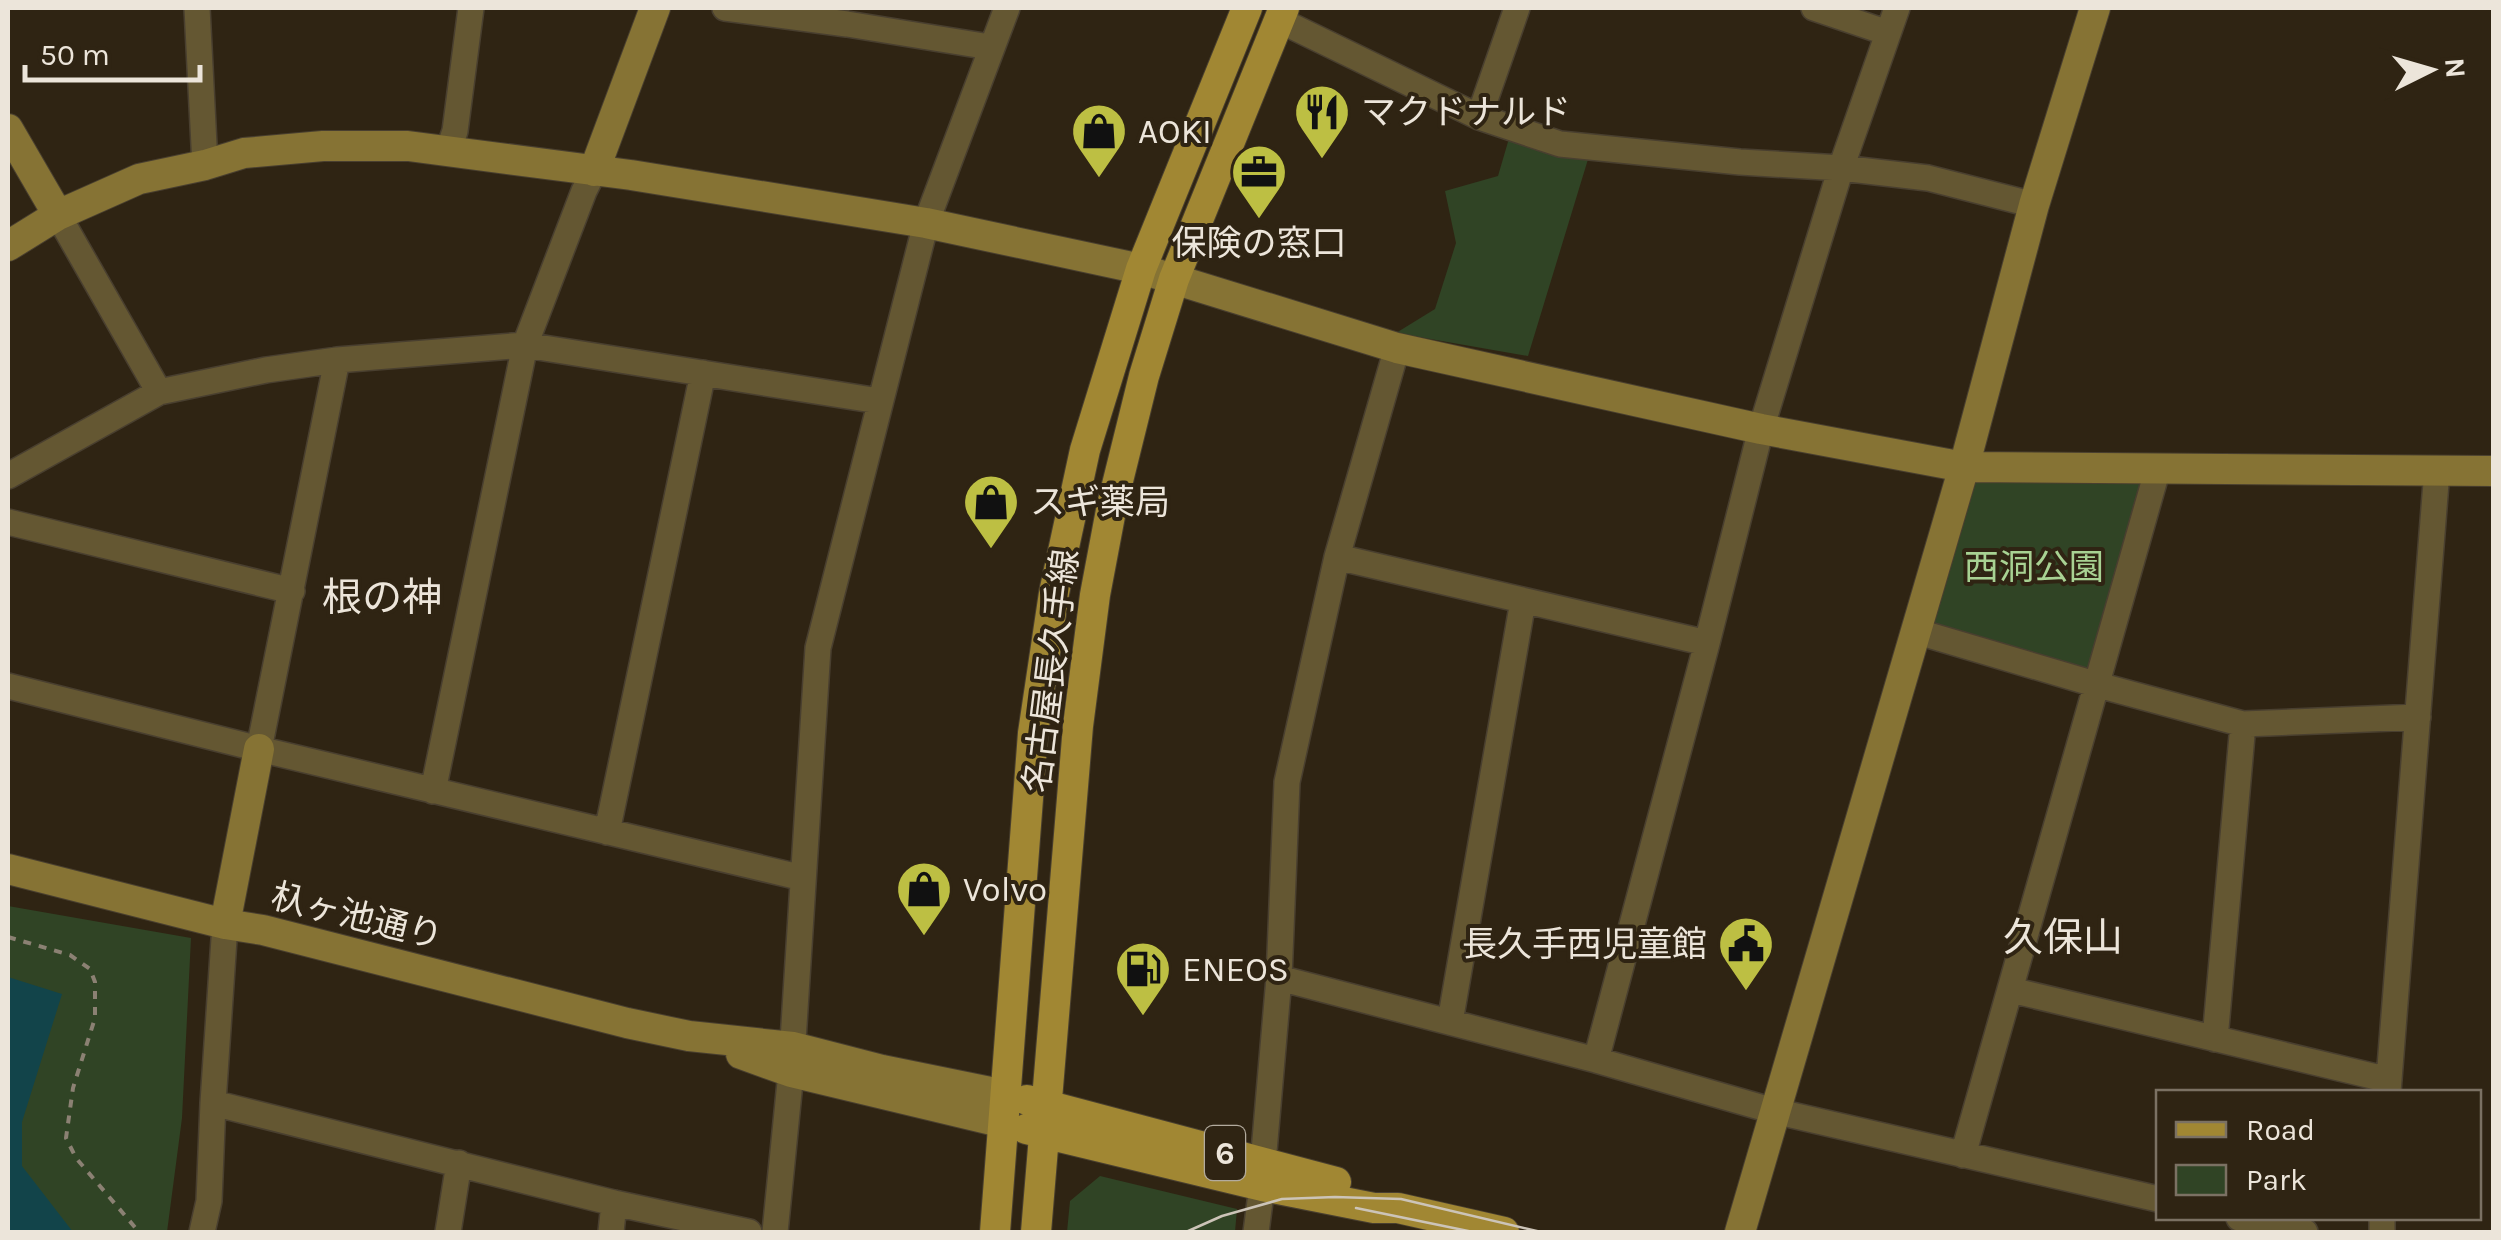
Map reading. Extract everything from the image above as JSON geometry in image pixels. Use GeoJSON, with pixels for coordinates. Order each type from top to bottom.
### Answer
{"type":"FeatureCollection","features":[{"type":"Feature","properties":{"kind":"main road","name":"名古屋長久手線"},"geometry":{"type":"LineString","coordinates":[[996,1232],[1033,733],[1054,593],[1085,450],[1140,269],[1247,8]]}},
{"type":"Feature","properties":{"kind":"main road","name":"名古屋長久手線"},"geometry":{"type":"LineString","coordinates":[[1036,1232],[1078,726],[1095,595],[1112,505],[1174,279],[1281,14]]}},
{"type":"Feature","properties":{"kind":"main road"},"geometry":{"type":"LineString","coordinates":[[1004,1109],[1045,1119]]}},
{"type":"Feature","properties":{"kind":"main road","name":"6"},"geometry":{"type":"LineString","coordinates":[[1045,1119],[1374,1208],[1398,1208],[1504,1232]]}},
{"type":"Feature","properties":{"kind":"street"},"geometry":{"type":"LineString","coordinates":[[196,8],[205,165]]}},
{"type":"Feature","properties":{"kind":"street"},"geometry":{"type":"LineString","coordinates":[[448,151],[455,131],[472,8]]}},
{"type":"Feature","properties":{"kind":"street"},"geometry":{"type":"LineString","coordinates":[[434,790],[525,345],[655,8]]}},
{"type":"Feature","properties":{"kind":"street"},"geometry":{"type":"LineString","coordinates":[[725,8],[844,15],[990,47]]}},
{"type":"Feature","properties":{"kind":"street"},"geometry":{"type":"LineString","coordinates":[[775,1232],[792,1060],[818,648],[926,223],[1006,8]]}},
{"type":"Feature","properties":{"kind":"street"},"geometry":{"type":"LineString","coordinates":[[1478,117],[1517,8]]}},
{"type":"Feature","properties":{"kind":"street"},"geometry":{"type":"LineString","coordinates":[[1814,8],[1888,32]]}},
{"type":"Feature","properties":{"kind":"street"},"geometry":{"type":"LineString","coordinates":[[1596,1060],[1761,430],[1841,168],[1897,8]]}},
{"type":"Feature","properties":{"kind":"street"},"geometry":{"type":"LineString","coordinates":[[1740,1232],[1964,467],[2034,205],[2096,8]]}},
{"type":"Feature","properties":{"kind":"street"},"geometry":{"type":"LineString","coordinates":[[1281,14],[1478,117],[1560,144],[1928,178],[2034,205]]}},
{"type":"Feature","properties":{"kind":"street"},"geometry":{"type":"LineString","coordinates":[[8,128],[159,392]]}},
{"type":"Feature","properties":{"kind":"street"},"geometry":{"type":"LineString","coordinates":[[8,246],[58,214],[140,179],[244,153],[322,146],[408,146],[926,223],[1140,269],[1397,348],[1761,430],[1964,467],[2494,471]]}},
{"type":"Feature","properties":{"kind":"street"},"geometry":{"type":"LineString","coordinates":[[8,476],[159,392],[338,360],[525,345],[879,400]]}},
{"type":"Feature","properties":{"kind":"street"},"geometry":{"type":"LineString","coordinates":[[1256,1232],[1280,978],[1286,782],[1337,556],[1397,348]]}},
{"type":"Feature","properties":{"kind":"street"},"geometry":{"type":"LineString","coordinates":[[202,1232],[209,1201],[226,924],[338,360]]}},
{"type":"Feature","properties":{"kind":"street"},"geometry":{"type":"LineString","coordinates":[[607,832],[704,373]]}},
{"type":"Feature","properties":{"kind":"street"},"geometry":{"type":"LineString","coordinates":[[1963,1155],[2158,468]]}},
{"type":"Feature","properties":{"kind":"street"},"geometry":{"type":"LineString","coordinates":[[2012,990],[2389,1086],[2437,470]]}},
{"type":"Feature","properties":{"kind":"street"},"geometry":{"type":"LineString","coordinates":[[8,522],[292,592]]}},
{"type":"Feature","properties":{"kind":"street"},"geometry":{"type":"LineString","coordinates":[[1337,556],[1707,643]]}},
{"type":"Feature","properties":{"kind":"street"},"geometry":{"type":"LineString","coordinates":[[1450,1022],[1523,601]]}},
{"type":"Feature","properties":{"kind":"street"},"geometry":{"type":"LineString","coordinates":[[1915,631],[2098,686],[2244,724],[2418,717]]}},
{"type":"Feature","properties":{"kind":"street"},"geometry":{"type":"LineString","coordinates":[[8,686],[803,878]]}},
{"type":"Feature","properties":{"kind":"street"},"geometry":{"type":"LineString","coordinates":[[2215,1039],[2244,724]]}},
{"type":"Feature","properties":{"kind":"street","name":"杁ヶ池通り"},"geometry":{"type":"LineString","coordinates":[[8,869],[608,1018],[1004,1109]]}},
{"type":"Feature","properties":{"kind":"street"},"geometry":{"type":"LineString","coordinates":[[1280,978],[1596,1060],[1774,1112],[2156,1199]]}},
{"type":"Feature","properties":{"kind":"street"},"geometry":{"type":"LineString","coordinates":[[212,1104],[748,1232]]}},
{"type":"Feature","properties":{"kind":"street"},"geometry":{"type":"LineString","coordinates":[[448,1232],[459,1164]]}},
{"type":"Feature","properties":{"kind":"street"},"geometry":{"type":"LineString","coordinates":[[611,1232],[614,1203]]}},
{"type":"Feature","properties":{"kind":"street"},"geometry":{"type":"LineString","coordinates":[[2248,1220],[2305,1232]]}},
{"type":"Feature","properties":{"kind":"path"},"geometry":{"type":"LineString","coordinates":[[8,937],[70,955],[90,969],[96,982],[95,1018],[74,1088],[66,1138],[76,1158],[139,1232]]}},
{"type":"Feature","properties":{"kind":"green space"},"geometry":{"type":"Polygon","coordinates":[[[1510,135],[1589,156],[1528,356],[1396,333],[1435,309],[1456,243],[1445,191],[1498,176],[1510,135]]]}},
{"type":"Feature","properties":{"kind":"green space","name":"西洞公園"},"geometry":{"type":"Polygon","coordinates":[[[2147,477],[2095,674],[1924,630],[1970,478],[2147,477]]]}},
{"type":"Feature","properties":{"kind":"green space"},"geometry":{"type":"Polygon","coordinates":[[[8,906],[191,938],[182,1118],[167,1232],[8,1232],[8,906]]]}},
{"type":"Feature","properties":{"kind":"green space"},"geometry":{"type":"Polygon","coordinates":[[[1100,1176],[1237,1209],[1235,1232],[1067,1232],[1070,1201],[1100,1176]]]}},
{"type":"Feature","properties":{"kind":"water"},"geometry":{"type":"Polygon","coordinates":[[[8,977],[62,994],[22,1122],[22,1166],[73,1232],[8,1232],[8,977]]]}},
{"type":"Feature","properties":{"kind":"tram line"},"geometry":{"type":"LineString","coordinates":[[1186,1232],[1222,1216],[1282,1199],[1335,1197],[1401,1199],[1541,1232]]}},
{"type":"Feature","properties":{"kind":"tram line"},"geometry":{"type":"LineString","coordinates":[[1356,1208],[1473,1232]]}},
{"type":"Feature","properties":{"kind":"place","name":"マクドナルド"},"geometry":{"type":"Point","coordinates":[1322,161]}},
{"type":"Feature","properties":{"kind":"place","name":"AOKI"},"geometry":{"type":"Point","coordinates":[1099,180]}},
{"type":"Feature","properties":{"kind":"place","name":"保険の窓口"},"geometry":{"type":"Point","coordinates":[1259,221]}},
{"type":"Feature","properties":{"kind":"place","name":"スギ薬局"},"geometry":{"type":"Point","coordinates":[991,551]}},
{"type":"Feature","properties":{"kind":"place","name":"Volvo"},"geometry":{"type":"Point","coordinates":[924,938]}},
{"type":"Feature","properties":{"kind":"place","name":"長久手西児童館"},"geometry":{"type":"Point","coordinates":[1746,993]}},
{"type":"Feature","properties":{"kind":"place","name":"ENEOS"},"geometry":{"type":"Point","coordinates":[1143,1018]}},
{"type":"Feature","properties":{"kind":"district","name":"根の神"},"geometry":{"type":"Point","coordinates":[382,597]}},
{"type":"Feature","properties":{"kind":"district","name":"久保山"},"geometry":{"type":"Point","coordinates":[2063,937]}}]}
